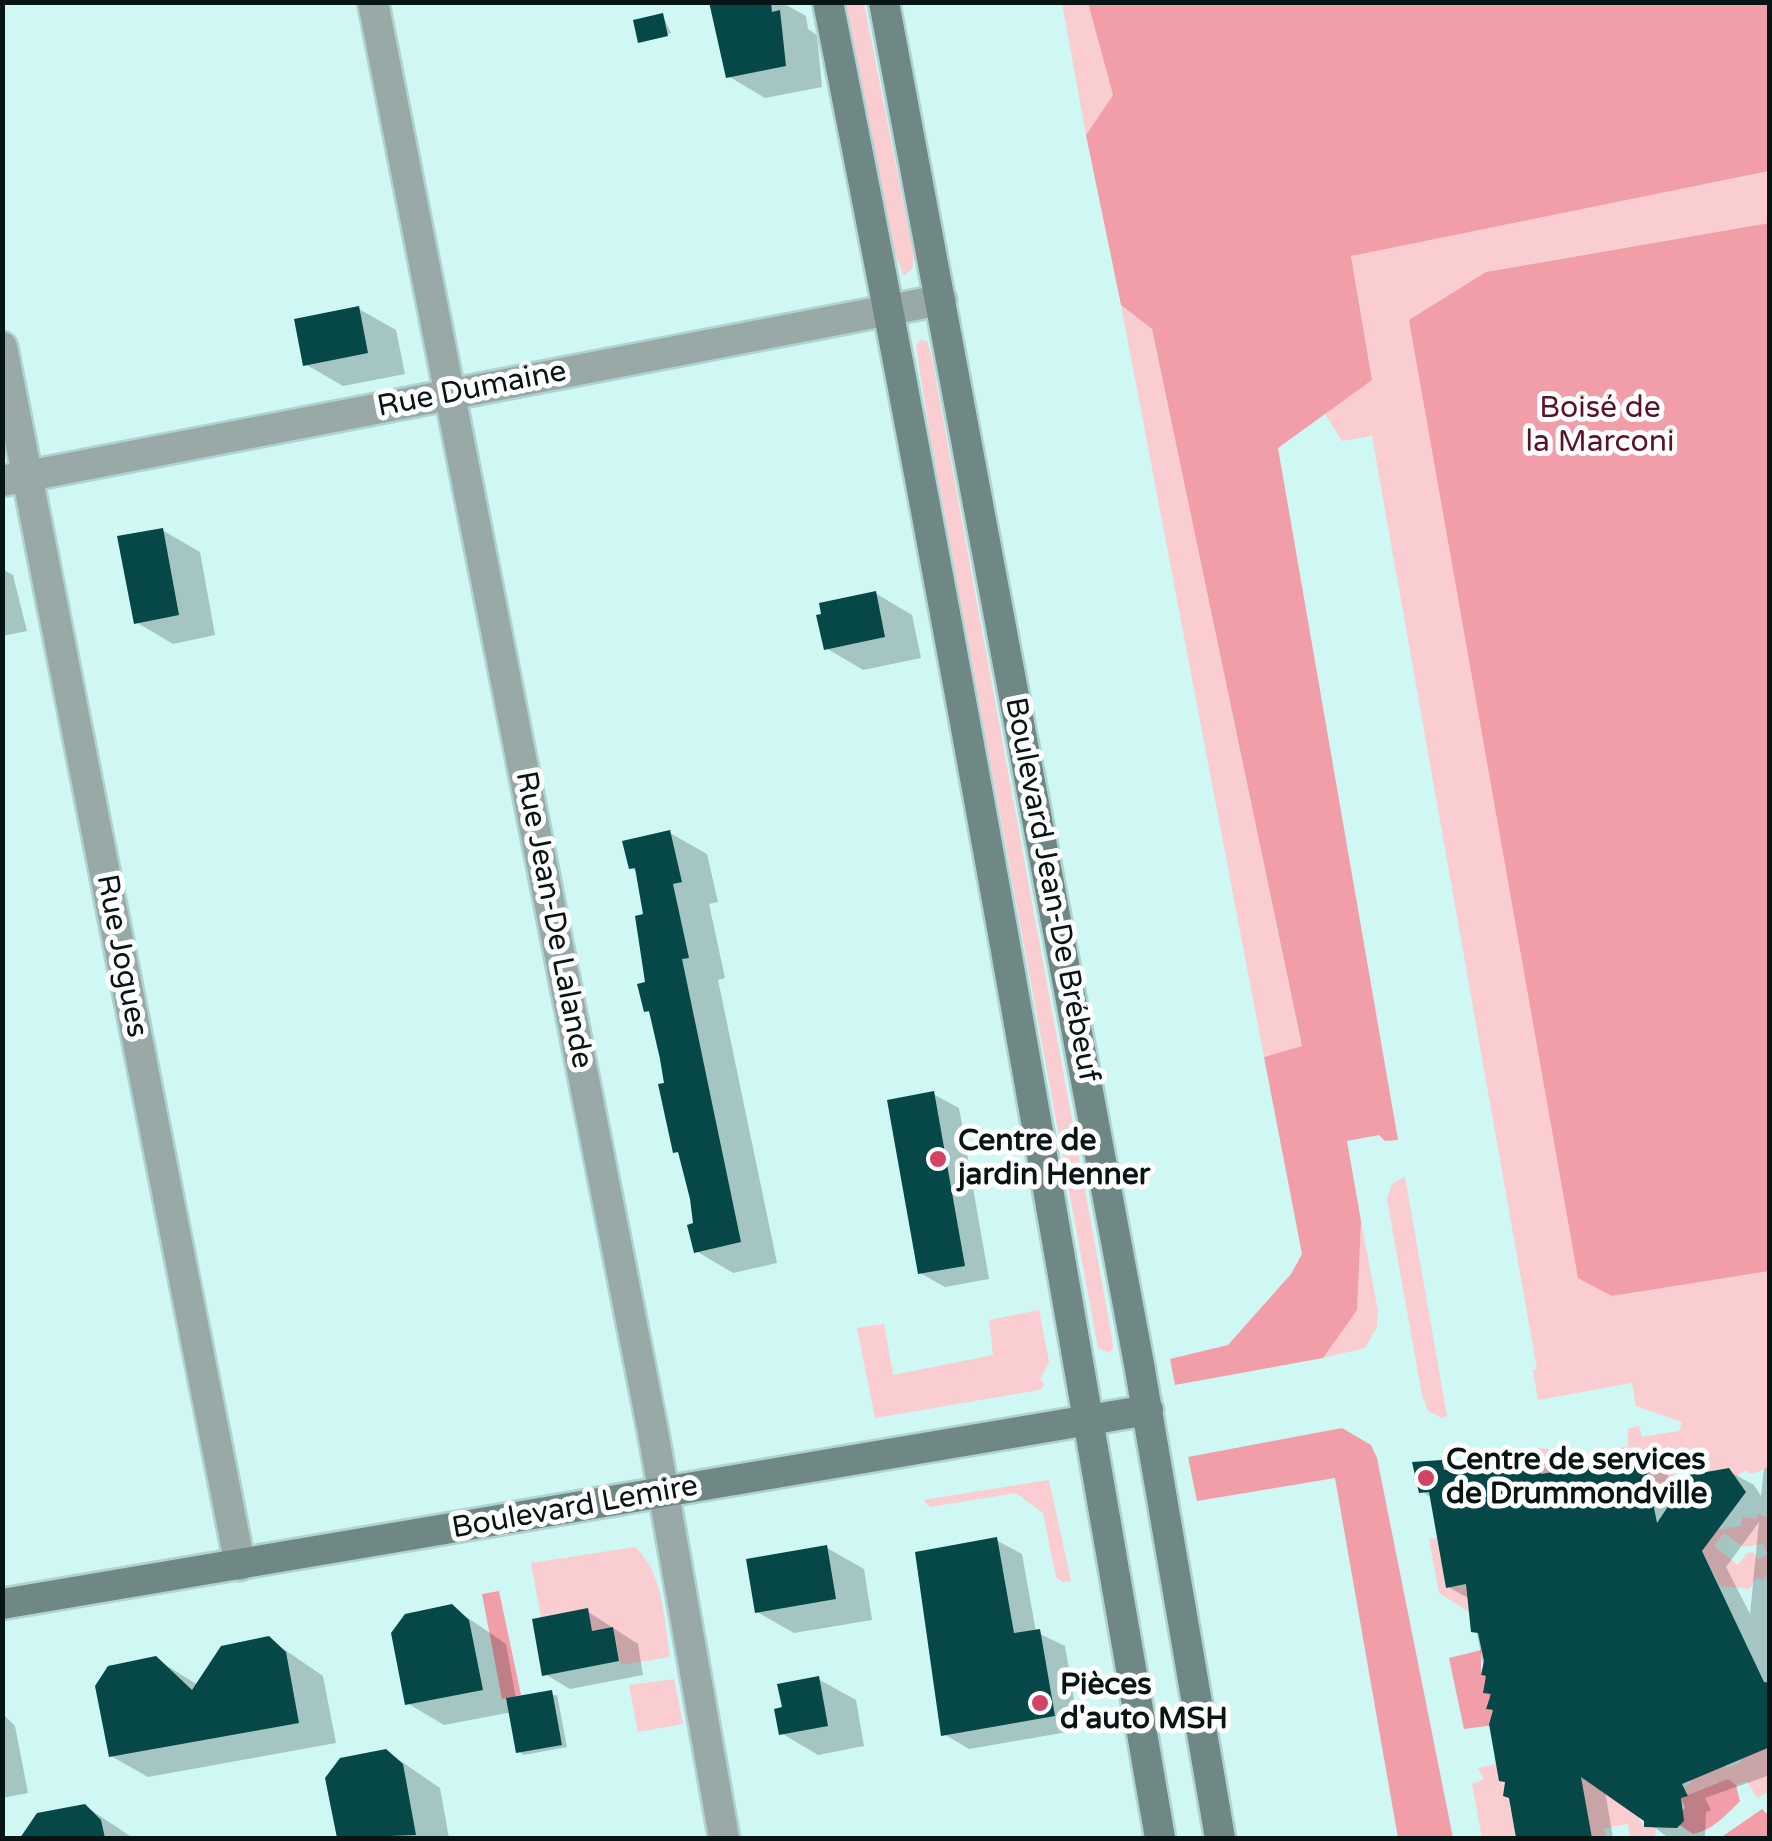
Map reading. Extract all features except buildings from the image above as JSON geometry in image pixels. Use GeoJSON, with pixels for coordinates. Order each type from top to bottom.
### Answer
{"type":"FeatureCollection","features":[{"type":"Feature","properties":{"kind":"main road","name":"Boulevard Jean-De Brébeuf"},"geometry":{"type":"LineString","coordinates":[[828,2],[889,309],[1160,1838]]}},
{"type":"Feature","properties":{"kind":"main road","name":"Boulevard Jean-De Brébeuf"},"geometry":{"type":"LineString","coordinates":[[884,2],[1148,1410],[1220,1838]]}},
{"type":"Feature","properties":{"kind":"main road","name":"Boulevard Lemire"},"geometry":{"type":"LineString","coordinates":[[2,1604],[1148,1410]]}},
{"type":"Feature","properties":{"kind":"street","name":"Rue Jean-De Lalande"},"geometry":{"type":"LineString","coordinates":[[373,2],[665,1492],[724,1838]]}},
{"type":"Feature","properties":{"kind":"street","name":"Rue Dumaine"},"geometry":{"type":"LineString","coordinates":[[15,479],[941,300]]}},
{"type":"Feature","properties":{"kind":"street","name":"Rue Jogues"},"geometry":{"type":"LineString","coordinates":[[2,347],[15,479],[240,1564]]}},
{"type":"Feature","properties":{"kind":"shaded area"},"geometry":{"type":"Polygon","coordinates":[[[844,3],[864,3],[913,252],[913,268],[904,276],[894,253],[844,3]]]}},
{"type":"Feature","properties":{"kind":"shaded area"},"geometry":{"type":"Polygon","coordinates":[[[1062,3],[1088,3],[1113,95],[1086,135],[1062,3]]]}},
{"type":"Feature","properties":{"kind":"shaded area"},"geometry":{"type":"Polygon","coordinates":[[[1769,171],[1769,223],[1486,272],[1612,1296],[1769,1271],[1770,1468],[1750,1474],[1746,1470],[1735,1477],[1728,1468],[1694,1474],[1692,1459],[1684,1460],[1666,1487],[1650,1490],[1646,1467],[1668,1463],[1665,1454],[1572,1468],[1571,1474],[1543,1481],[1537,1448],[1548,1449],[1553,1465],[1628,1446],[1628,1429],[1639,1426],[1642,1437],[1679,1431],[1682,1422],[1636,1406],[1632,1383],[1538,1400],[1533,1370],[1537,1369],[1372,436],[1342,441],[1325,414],[1372,379],[1351,255],[1769,171]]]}},
{"type":"Feature","properties":{"kind":"shaded area"},"geometry":{"type":"Polygon","coordinates":[[[1121,305],[1152,329],[1302,1047],[1264,1057],[1121,305]]]}},
{"type":"Feature","properties":{"kind":"shaded area"},"geometry":{"type":"Polygon","coordinates":[[[920,340],[927,341],[931,353],[1111,1332],[1113,1348],[1109,1353],[1098,1348],[928,424],[916,346],[920,340]]]}},
{"type":"Feature","properties":{"kind":"shaded area"},"geometry":{"type":"Polygon","coordinates":[[[1405,1177],[1447,1416],[1442,1418],[1428,1411],[1422,1395],[1387,1199],[1392,1184],[1405,1177]]]}},
{"type":"Feature","properties":{"kind":"shaded area"},"geometry":{"type":"Polygon","coordinates":[[[1361,1221],[1378,1311],[1377,1327],[1365,1348],[1323,1358],[1356,1310],[1361,1221]]]}},
{"type":"Feature","properties":{"kind":"shaded area"},"geometry":{"type":"Polygon","coordinates":[[[1039,1310],[1049,1362],[1040,1379],[1045,1385],[1039,1390],[875,1418],[857,1328],[884,1324],[893,1375],[993,1355],[989,1320],[1039,1310]]]}},
{"type":"Feature","properties":{"kind":"shaded area"},"geometry":{"type":"Polygon","coordinates":[[[1049,1480],[1071,1581],[1062,1582],[1056,1577],[1043,1513],[1016,1493],[930,1507],[923,1500],[1049,1480]]]}},
{"type":"Feature","properties":{"kind":"shaded area"},"geometry":{"type":"Polygon","coordinates":[[[1757,1514],[1769,1517],[1769,1572],[1762,1581],[1757,1577],[1749,1589],[1720,1586],[1702,1551],[1718,1530],[1741,1526],[1742,1517],[1756,1519],[1757,1514]],[[1724,1533],[1714,1546],[1738,1565],[1747,1553],[1753,1552],[1758,1559],[1768,1554],[1763,1544],[1743,1547],[1724,1533]]]}},
{"type":"Feature","properties":{"kind":"shaded area"},"geometry":{"type":"Polygon","coordinates":[[[1437,1538],[1446,1588],[1471,1583],[1472,1614],[1439,1593],[1429,1539],[1437,1538]]]}},
{"type":"Feature","properties":{"kind":"shaded area"},"geometry":{"type":"Polygon","coordinates":[[[635,1547],[657,1584],[670,1657],[621,1665],[613,1627],[592,1631],[541,1617],[531,1563],[635,1547]]]}},
{"type":"Feature","properties":{"kind":"shaded area"},"geometry":{"type":"Polygon","coordinates":[[[674,1679],[683,1724],[638,1732],[629,1685],[674,1679]]]}},
{"type":"Feature","properties":{"kind":"shaded area"},"geometry":{"type":"Polygon","coordinates":[[[1574,1741],[1642,1809],[1638,1817],[1644,1826],[1656,1827],[1655,1838],[1630,1838],[1628,1824],[1604,1828],[1606,1838],[1592,1838],[1574,1741]]]}},
{"type":"Feature","properties":{"kind":"shaded area"},"geometry":{"type":"Polygon","coordinates":[[[1737,1743],[1769,1747],[1769,1792],[1757,1798],[1747,1781],[1736,1785],[1728,1779],[1688,1796],[1684,1787],[1691,1783],[1687,1774],[1719,1748],[1726,1768],[1742,1762],[1737,1743]]]}},
{"type":"Feature","properties":{"kind":"shaded area"},"geometry":{"type":"Polygon","coordinates":[[[1496,1764],[1505,1782],[1503,1796],[1509,1798],[1516,1838],[1482,1838],[1472,1784],[1484,1779],[1478,1768],[1496,1764]]]}},
{"type":"Feature","properties":{"kind":"green space"},"geometry":{"type":"Polygon","coordinates":[[[1088,3],[1769,3],[1769,171],[1351,256],[1372,380],[1278,448],[1398,1140],[1385,1141],[1379,1135],[1347,1141],[1361,1221],[1357,1310],[1323,1358],[1175,1385],[1170,1359],[1228,1345],[1291,1274],[1302,1254],[1264,1057],[1302,1046],[1152,329],[1121,305],[1086,135],[1113,95],[1088,3]]]}},
{"type":"Feature","properties":{"kind":"green space","name":"Boisé de la Marconi"},"geometry":{"type":"Polygon","coordinates":[[[1769,223],[1769,1271],[1612,1296],[1578,1278],[1409,320],[1486,272],[1769,223]]]}},
{"type":"Feature","properties":{"kind":"green space"},"geometry":{"type":"Polygon","coordinates":[[[1342,1428],[1371,1445],[1377,1458],[1453,1838],[1398,1838],[1335,1478],[1197,1501],[1188,1457],[1342,1428]]]}},
{"type":"Feature","properties":{"kind":"green space"},"geometry":{"type":"Polygon","coordinates":[[[499,1591],[521,1695],[502,1699],[482,1594],[499,1591]]]}},
{"type":"Feature","properties":{"kind":"green space"},"geometry":{"type":"Polygon","coordinates":[[[1481,1650],[1481,1675],[1486,1676],[1491,1694],[1487,1709],[1493,1710],[1489,1723],[1494,1725],[1464,1729],[1449,1658],[1481,1650]]]}},
{"type":"Feature","properties":{"kind":"green space"},"geometry":{"type":"Polygon","coordinates":[[[1728,1779],[1736,1785],[1740,1801],[1724,1817],[1693,1834],[1678,1824],[1680,1811],[1685,1808],[1681,1798],[1728,1779]]]}},
{"type":"Feature","properties":{"kind":"green space"},"geometry":{"type":"Polygon","coordinates":[[[1762,1809],[1769,1816],[1769,1838],[1720,1838],[1762,1809]]]}},
{"type":"Feature","properties":{"kind":"place","name":"Centre de jardin Henner"},"geometry":{"type":"Point","coordinates":[938,1159]}},
{"type":"Feature","properties":{"kind":"place","name":"Centre de services de Drummondville"},"geometry":{"type":"Point","coordinates":[1426,1478]}},
{"type":"Feature","properties":{"kind":"place","name":"Pièces d'auto MSH"},"geometry":{"type":"Point","coordinates":[1040,1703]}}]}
